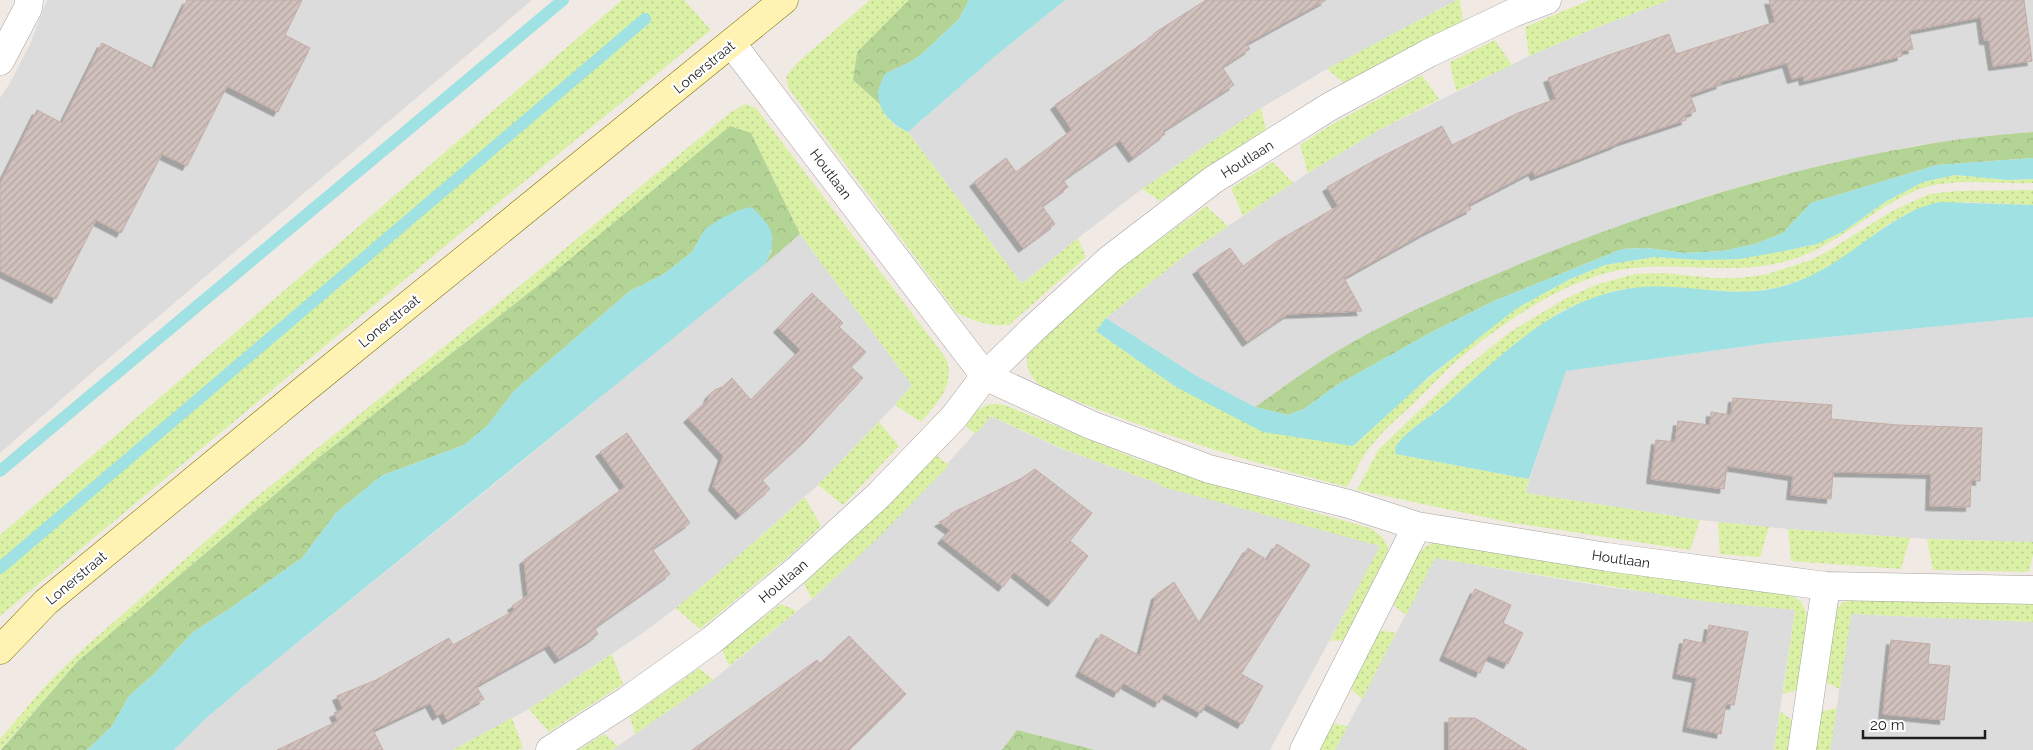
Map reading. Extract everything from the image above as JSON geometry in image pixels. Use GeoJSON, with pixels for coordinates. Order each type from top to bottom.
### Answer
{"type":"FeatureCollection","features":[{"type":"Feature","properties":{"kind":"street"},"geometry":{"type":"LineString","coordinates":[[0,61],[28,8],[29,0]]}},
{"type":"Feature","properties":{"kind":"street","name":"Lonerstraat"},"geometry":{"type":"LineString","coordinates":[[0,650],[54,596],[306,388],[784,0]]}},
{"type":"Feature","properties":{"kind":"street","name":"Houtlaan"},"geometry":{"type":"LineString","coordinates":[[550,750],[628,700],[712,640],[797,570],[879,496],[954,418],[986,376],[1031,330],[1110,259],[1213,180],[1329,107],[1412,62],[1513,13],[1547,0]]}},
{"type":"Feature","properties":{"kind":"street","name":"Houtlaan"},"geometry":{"type":"LineString","coordinates":[[732,44],[986,376],[1091,425],[1209,469],[1349,504],[1417,526],[1616,559],[1826,586],[2033,590]]}},
{"type":"Feature","properties":{"kind":"street"},"geometry":{"type":"LineString","coordinates":[[1304,750],[1417,526]]}},
{"type":"Feature","properties":{"kind":"street"},"geometry":{"type":"LineString","coordinates":[[1802,750],[1826,586]]}},
{"type":"Feature","properties":{"kind":"shaded area"},"geometry":{"type":"Polygon","coordinates":[[[47,0],[532,0],[88,376],[0,453],[0,98],[30,44],[47,0]]]}},
{"type":"Feature","properties":{"kind":"shaded area"},"geometry":{"type":"Polygon","coordinates":[[[1065,0],[1457,0],[1327,69],[1261,108],[1142,189],[1022,284],[908,132],[993,58],[1065,0]]]}},
{"type":"Feature","properties":{"kind":"shaded area"},"geometry":{"type":"Polygon","coordinates":[[[1669,0],[2033,0],[2033,132],[1918,145],[1770,178],[1676,206],[1280,389],[1255,407],[1195,375],[1106,318],[1187,254],[1308,173],[1377,131],[1529,56],[1669,0]]]}},
{"type":"Feature","properties":{"kind":"shaded area"},"geometry":{"type":"Polygon","coordinates":[[[800,234],[912,385],[818,485],[676,608],[643,633],[529,709],[453,750],[174,750],[204,720],[250,681],[800,234]]]}},
{"type":"Feature","properties":{"kind":"shaded area"},"geometry":{"type":"Polygon","coordinates":[[[2033,317],[2033,542],[1927,539],[1788,529],[1700,520],[1525,493],[1565,371],[1769,343],[2033,317]]]}},
{"type":"Feature","properties":{"kind":"shaded area"},"geometry":{"type":"Polygon","coordinates":[[[990,416],[1062,449],[1160,484],[1161,486],[1381,546],[1270,750],[1095,750],[1017,730],[1002,750],[612,750],[713,680],[812,599],[913,502],[990,416]]]}},
{"type":"Feature","properties":{"kind":"shaded area"},"geometry":{"type":"Polygon","coordinates":[[[1435,558],[1614,588],[1795,610],[1774,750],[1335,750],[1435,558]]]}},
{"type":"Feature","properties":{"kind":"shaded area"},"geometry":{"type":"Polygon","coordinates":[[[1851,614],[2033,622],[2033,750],[1830,750],[1851,614]]]}},
{"type":"Feature","properties":{"kind":"green space"},"geometry":{"type":"Polygon","coordinates":[[[622,0],[684,0],[711,30],[462,232],[0,616],[0,535],[622,0]]]}},
{"type":"Feature","properties":{"kind":"green space"},"geometry":{"type":"Polygon","coordinates":[[[870,0],[909,0],[857,52],[853,80],[882,106],[887,117],[895,126],[908,132],[1022,284],[1078,238],[1086,257],[1009,325],[982,323],[957,313],[789,89],[786,77],[797,63],[870,0]]]}},
{"type":"Feature","properties":{"kind":"green space"},"geometry":{"type":"Polygon","coordinates":[[[909,0],[969,0],[959,19],[923,53],[912,61],[885,74],[878,92],[882,106],[853,80],[857,52],[909,0]]]}},
{"type":"Feature","properties":{"kind":"green space"},"geometry":{"type":"Polygon","coordinates":[[[1460,0],[1463,21],[1344,83],[1327,69],[1460,0]]]}},
{"type":"Feature","properties":{"kind":"green space"},"geometry":{"type":"Polygon","coordinates":[[[1590,0],[1669,0],[1529,56],[1525,27],[1590,0]]]}},
{"type":"Feature","properties":{"kind":"green space"},"geometry":{"type":"Polygon","coordinates":[[[1495,40],[1512,65],[1456,91],[1450,62],[1495,40]]]}},
{"type":"Feature","properties":{"kind":"green space"},"geometry":{"type":"Polygon","coordinates":[[[1422,75],[1439,99],[1377,131],[1308,173],[1300,145],[1331,125],[1422,75]]]}},
{"type":"Feature","properties":{"kind":"green space"},"geometry":{"type":"Polygon","coordinates":[[[746,104],[756,108],[946,358],[949,377],[947,385],[939,401],[921,422],[895,405],[912,385],[800,234],[751,133],[730,126],[540,284],[318,458],[78,661],[0,750],[0,739],[46,685],[82,650],[249,503],[516,289],[731,112],[746,104]]]}},
{"type":"Feature","properties":{"kind":"green space"},"geometry":{"type":"Polygon","coordinates":[[[1261,108],[1266,129],[1160,201],[1142,189],[1261,108]]]}},
{"type":"Feature","properties":{"kind":"green space"},"geometry":{"type":"Polygon","coordinates":[[[730,126],[751,133],[800,234],[765,264],[772,250],[705,229],[692,252],[664,274],[630,291],[514,391],[487,426],[464,445],[381,476],[336,513],[302,558],[193,632],[155,673],[129,696],[112,726],[87,750],[1,750],[78,661],[318,458],[540,284],[730,126]]]}},
{"type":"Feature","properties":{"kind":"green space"},"geometry":{"type":"Polygon","coordinates":[[[2033,132],[2033,158],[1937,165],[1811,203],[1783,233],[1755,244],[1723,251],[1684,253],[1647,248],[1622,249],[1494,301],[1430,333],[1337,385],[1304,409],[1288,415],[1255,407],[1322,360],[1388,323],[1431,302],[1520,264],[1617,227],[1715,194],[1815,167],[1931,144],[2033,132]]]}},
{"type":"Feature","properties":{"kind":"green space"},"geometry":{"type":"Polygon","coordinates":[[[1273,162],[1293,183],[1243,216],[1231,188],[1273,162]]]}},
{"type":"Feature","properties":{"kind":"green space"},"geometry":{"type":"Polygon","coordinates":[[[1955,175],[2009,180],[2033,179],[2033,183],[1969,182],[1923,188],[1893,202],[1834,240],[1787,261],[1767,265],[1727,268],[1645,267],[1625,269],[1582,281],[1520,314],[1458,359],[1376,440],[1364,455],[1347,487],[1231,455],[1154,430],[1078,402],[1041,386],[1031,375],[1027,363],[1028,353],[1031,348],[1061,317],[1122,268],[1206,206],[1228,226],[1187,254],[1106,318],[1096,331],[1176,387],[1353,446],[1391,410],[1473,341],[1517,308],[1570,279],[1605,265],[1654,257],[1701,260],[1784,251],[1817,244],[1844,231],[1885,202],[1923,182],[1955,175]]]}},
{"type":"Feature","properties":{"kind":"green space"},"geometry":{"type":"Polygon","coordinates":[[[2033,190],[2033,205],[1964,202],[1912,211],[1889,224],[1840,260],[1812,276],[1780,287],[1749,292],[1643,287],[1613,291],[1577,304],[1558,313],[1399,441],[1396,454],[1529,479],[1526,493],[1700,520],[1690,550],[1508,522],[1357,490],[1379,449],[1460,372],[1510,332],[1563,300],[1595,285],[1635,274],[1663,273],[1713,278],[1739,278],[1768,274],[1811,260],[1892,211],[1929,194],[1958,191],[2033,190]]]}},
{"type":"Feature","properties":{"kind":"green space"},"geometry":{"type":"Polygon","coordinates":[[[990,404],[1007,406],[1137,459],[1221,486],[1370,528],[1379,534],[1386,543],[1389,559],[1350,640],[1330,641],[1380,546],[1160,486],[1160,484],[1063,449],[991,416],[976,434],[967,427],[964,419],[972,412],[990,404]]]}},
{"type":"Feature","properties":{"kind":"green space"},"geometry":{"type":"Polygon","coordinates":[[[879,422],[899,446],[843,505],[818,485],[879,422]]]}},
{"type":"Feature","properties":{"kind":"green space"},"geometry":{"type":"Polygon","coordinates":[[[934,454],[949,465],[879,537],[812,599],[804,584],[881,510],[934,454]]]}},
{"type":"Feature","properties":{"kind":"green space"},"geometry":{"type":"Polygon","coordinates":[[[805,497],[821,526],[788,557],[700,629],[676,608],[737,557],[805,497]]]}},
{"type":"Feature","properties":{"kind":"green space"},"geometry":{"type":"Polygon","coordinates":[[[1718,522],[1769,527],[1760,557],[1720,554],[1718,522]]]}},
{"type":"Feature","properties":{"kind":"green space"},"geometry":{"type":"Polygon","coordinates":[[[1788,529],[1910,538],[1901,569],[1791,561],[1788,529]]]}},
{"type":"Feature","properties":{"kind":"green space"},"geometry":{"type":"Polygon","coordinates":[[[1927,539],[2033,542],[2033,555],[2029,572],[1933,570],[1927,539]]]}},
{"type":"Feature","properties":{"kind":"green space"},"geometry":{"type":"Polygon","coordinates":[[[1435,542],[1789,593],[1801,602],[1808,617],[1798,690],[1783,694],[1795,610],[1702,601],[1435,558],[1406,615],[1391,603],[1414,559],[1427,546],[1435,542]]]}},
{"type":"Feature","properties":{"kind":"green space"},"geometry":{"type":"Polygon","coordinates":[[[1852,599],[2033,603],[2033,622],[1851,614],[1840,689],[1822,681],[1833,613],[1842,603],[1852,599]]]}},
{"type":"Feature","properties":{"kind":"green space"},"geometry":{"type":"Polygon","coordinates":[[[781,604],[797,611],[729,666],[722,649],[781,604]]]}},
{"type":"Feature","properties":{"kind":"green space"},"geometry":{"type":"Polygon","coordinates":[[[1377,630],[1396,633],[1362,699],[1348,686],[1377,630]]]}},
{"type":"Feature","properties":{"kind":"green space"},"geometry":{"type":"Polygon","coordinates":[[[612,654],[623,684],[549,732],[529,709],[612,654]]]}},
{"type":"Feature","properties":{"kind":"green space"},"geometry":{"type":"Polygon","coordinates":[[[699,668],[713,680],[635,734],[630,717],[699,668]]]}},
{"type":"Feature","properties":{"kind":"green space"},"geometry":{"type":"Polygon","coordinates":[[[1837,708],[1830,750],[1811,750],[1817,712],[1837,708]]]}},
{"type":"Feature","properties":{"kind":"green space"},"geometry":{"type":"Polygon","coordinates":[[[1780,711],[1793,721],[1789,750],[1774,750],[1780,711]]]}},
{"type":"Feature","properties":{"kind":"green space"},"geometry":{"type":"Polygon","coordinates":[[[512,718],[523,748],[519,750],[453,750],[512,718]]]}},
{"type":"Feature","properties":{"kind":"green space"},"geometry":{"type":"Polygon","coordinates":[[[1328,723],[1348,726],[1335,750],[1314,750],[1328,723]]]}},
{"type":"Feature","properties":{"kind":"green space"},"geometry":{"type":"Polygon","coordinates":[[[1017,730],[1095,750],[1002,750],[1017,730]]]}},
{"type":"Feature","properties":{"kind":"green space"},"geometry":{"type":"Polygon","coordinates":[[[604,734],[618,746],[612,750],[578,750],[604,734]]]}},
{"type":"Feature","properties":{"kind":"water"},"geometry":{"type":"Polygon","coordinates":[[[969,0],[1065,0],[993,58],[908,132],[892,122],[881,106],[878,93],[885,74],[912,61],[923,53],[959,19],[969,0]]]}},
{"type":"Feature","properties":{"kind":"water"},"geometry":{"type":"Polygon","coordinates":[[[2033,158],[2033,179],[2009,180],[1955,175],[1923,182],[1885,202],[1844,231],[1817,244],[1739,259],[1701,260],[1654,257],[1605,265],[1570,279],[1517,308],[1431,375],[1353,446],[1263,432],[1176,387],[1096,331],[1106,318],[1195,375],[1255,407],[1288,415],[1304,409],[1337,385],[1430,333],[1494,301],[1622,249],[1647,248],[1684,253],[1723,251],[1755,244],[1783,233],[1811,203],[1937,165],[2033,158]]]}},
{"type":"Feature","properties":{"kind":"water"},"geometry":{"type":"Polygon","coordinates":[[[1939,202],[2033,205],[2033,317],[1769,343],[1566,371],[1529,479],[1396,454],[1395,448],[1405,436],[1511,347],[1559,314],[1585,301],[1613,292],[1644,287],[1678,287],[1746,292],[1780,287],[1817,273],[1894,222],[1917,209],[1939,202]]]}},
{"type":"Feature","properties":{"kind":"water"},"geometry":{"type":"Polygon","coordinates":[[[752,207],[765,221],[772,233],[772,247],[765,264],[250,681],[204,720],[174,750],[87,750],[112,726],[129,696],[155,673],[193,632],[302,558],[336,513],[381,476],[464,445],[487,426],[514,391],[630,291],[664,274],[692,252],[705,229],[739,210],[752,207]]]}},
{"type":"Feature","properties":{"kind":"building"},"geometry":{"type":"Polygon","coordinates":[[[187,0],[302,0],[285,35],[310,48],[278,112],[227,86],[187,166],[162,154],[121,233],[96,220],[56,299],[0,271],[0,184],[37,110],[62,123],[102,43],[154,69],[187,0]]]}},
{"type":"Feature","properties":{"kind":"building"},"geometry":{"type":"Polygon","coordinates":[[[1206,0],[1326,0],[1246,44],[1250,49],[1222,67],[1234,85],[1163,131],[1165,134],[1133,158],[1120,140],[1063,180],[1068,187],[1042,206],[1055,224],[1023,248],[974,182],[1006,158],[1016,172],[1072,130],[1055,105],[1153,34],[1206,0]]]}},
{"type":"Feature","properties":{"kind":"building"},"geometry":{"type":"Polygon","coordinates":[[[1769,0],[2024,0],[2032,61],[1993,66],[1989,40],[1984,40],[1981,17],[1909,31],[1913,49],[1901,51],[1902,56],[1804,81],[1803,76],[1792,79],[1787,63],[1720,82],[1721,84],[1690,95],[1696,111],[1685,115],[1686,120],[1617,143],[1535,176],[1533,171],[1468,205],[1471,209],[1344,278],[1362,311],[1288,314],[1247,342],[1197,270],[1230,248],[1243,266],[1276,242],[1338,206],[1327,187],[1442,126],[1452,145],[1518,113],[1556,99],[1548,78],[1669,34],[1676,54],[1775,22],[1769,0]]]}},
{"type":"Feature","properties":{"kind":"building"},"geometry":{"type":"Polygon","coordinates":[[[812,293],[843,323],[839,327],[866,352],[851,367],[863,378],[806,440],[762,480],[770,489],[740,515],[713,486],[723,456],[688,418],[707,401],[710,394],[716,389],[723,387],[732,378],[751,400],[800,350],[778,328],[812,293]]]}},
{"type":"Feature","properties":{"kind":"building"},"geometry":{"type":"Polygon","coordinates":[[[1733,398],[1832,405],[1831,419],[1898,425],[1982,428],[1980,481],[1971,480],[1970,507],[1930,506],[1931,474],[1833,472],[1831,499],[1791,495],[1793,476],[1727,466],[1724,489],[1651,479],[1656,440],[1675,442],[1678,421],[1710,425],[1711,412],[1731,415],[1733,398]]]}},
{"type":"Feature","properties":{"kind":"building"},"geometry":{"type":"Polygon","coordinates":[[[627,433],[690,523],[652,549],[670,574],[594,628],[598,634],[559,659],[549,645],[476,686],[484,699],[447,720],[443,712],[437,716],[430,703],[373,730],[383,750],[277,750],[338,721],[334,713],[343,709],[337,696],[376,680],[449,638],[453,645],[515,610],[512,606],[528,595],[524,560],[625,487],[600,452],[627,433]]]}},
{"type":"Feature","properties":{"kind":"building"},"geometry":{"type":"Polygon","coordinates":[[[1035,469],[1092,513],[1070,541],[1088,556],[1052,602],[1014,572],[1003,587],[942,539],[950,530],[939,522],[951,516],[950,514],[1022,478],[1035,469]]]}},
{"type":"Feature","properties":{"kind":"building"},"geometry":{"type":"Polygon","coordinates":[[[1277,544],[1310,565],[1241,674],[1263,686],[1242,724],[1206,704],[1201,713],[1164,693],[1159,703],[1123,683],[1118,693],[1080,672],[1101,634],[1140,656],[1156,595],[1174,582],[1200,624],[1248,548],[1267,560],[1277,544]]]}},
{"type":"Feature","properties":{"kind":"building"},"geometry":{"type":"Polygon","coordinates":[[[1475,589],[1511,605],[1503,623],[1523,633],[1508,664],[1488,655],[1480,673],[1444,656],[1475,589]]]}},
{"type":"Feature","properties":{"kind":"building"},"geometry":{"type":"Polygon","coordinates":[[[1709,625],[1748,632],[1734,705],[1726,704],[1721,734],[1687,727],[1697,678],[1677,674],[1684,639],[1706,644],[1709,625]]]}},
{"type":"Feature","properties":{"kind":"building"},"geometry":{"type":"Polygon","coordinates":[[[849,636],[906,694],[849,750],[692,750],[817,660],[820,664],[849,636]]]}},
{"type":"Feature","properties":{"kind":"building"},"geometry":{"type":"Polygon","coordinates":[[[1891,640],[1930,644],[1928,664],[1950,666],[1944,720],[1883,714],[1891,640]]]}},
{"type":"Feature","properties":{"kind":"building"},"geometry":{"type":"Polygon","coordinates":[[[1449,718],[1475,718],[1527,750],[1449,750],[1449,718]]]}},
{"type":"Feature","properties":{"kind":"waterway"},"geometry":{"type":"LineString","coordinates":[[0,471],[563,0]]}},
{"type":"Feature","properties":{"kind":"waterway"},"geometry":{"type":"LineString","coordinates":[[0,568],[645,19]]}}]}
